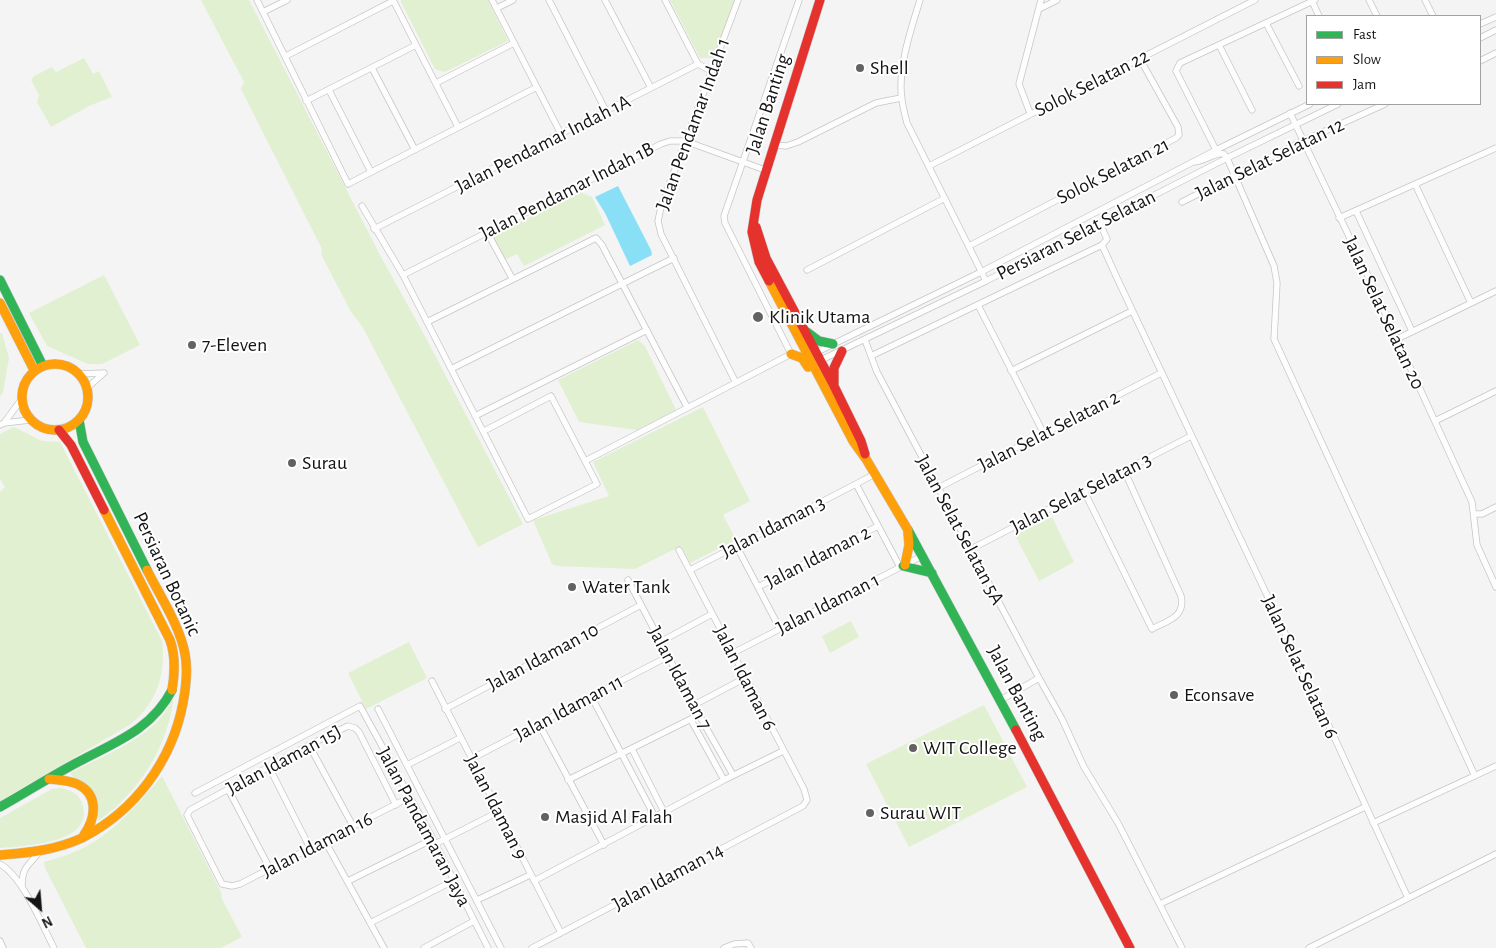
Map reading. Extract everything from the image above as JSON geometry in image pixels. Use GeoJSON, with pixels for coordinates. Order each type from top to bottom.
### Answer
{"type":"FeatureCollection","features":[{"type":"Feature","properties":{"kind":"main road","name":"Jalan Banting"},"geometry":{"type":"LineString","coordinates":[[820,0],[757,200],[752,232],[754,250],[830,389],[855,444],[875,474],[932,573],[1130,948]]}},
{"type":"Feature","properties":{"kind":"main road","name":"Jalan Banting"},"geometry":{"type":"LineString","coordinates":[[754,220],[766,258],[802,326],[814,359]]}},
{"type":"Feature","properties":{"kind":"main road"},"geometry":{"type":"LineString","coordinates":[[0,280],[43,366]]}},
{"type":"Feature","properties":{"kind":"main road"},"geometry":{"type":"LineString","coordinates":[[0,303],[34,370]]}},
{"type":"Feature","properties":{"kind":"main road"},"geometry":{"type":"LineString","coordinates":[[802,326],[818,341],[825,344],[834,344]]}},
{"type":"Feature","properties":{"kind":"main road"},"geometry":{"type":"LineString","coordinates":[[791,354],[798,354],[803,358],[814,378],[830,389],[834,368],[842,351]]}},
{"type":"Feature","properties":{"kind":"main road"},"geometry":{"type":"LineString","coordinates":[[62,364],[79,374],[87,388],[87,405],[79,420],[59,430],[48,430],[38,427],[30,420],[21,400],[21,393],[25,380],[34,370],[43,366],[62,364]]}},
{"type":"Feature","properties":{"kind":"main road","name":"Persiaran Botanic"},"geometry":{"type":"LineString","coordinates":[[0,855],[40,851],[82,838],[104,826],[119,814],[152,777],[166,756],[180,722],[186,666],[180,636],[82,442],[79,420]]}},
{"type":"Feature","properties":{"kind":"main road","name":"Persiaran Botanic"},"geometry":{"type":"LineString","coordinates":[[0,807],[146,726],[155,717],[170,694],[174,679],[173,648],[165,627],[71,445],[59,430]]}},
{"type":"Feature","properties":{"kind":"main road"},"geometry":{"type":"LineString","coordinates":[[907,528],[909,545],[902,566],[932,573]]}},
{"type":"Feature","properties":{"kind":"main road"},"geometry":{"type":"LineString","coordinates":[[49,779],[80,785],[90,794],[94,817],[91,827],[82,838]]}},
{"type":"Feature","properties":{"kind":"street"},"geometry":{"type":"LineString","coordinates":[[257,0],[348,184],[537,87]]}},
{"type":"Feature","properties":{"kind":"street"},"geometry":{"type":"LineString","coordinates":[[263,12],[287,0]]}},
{"type":"Feature","properties":{"kind":"street"},"geometry":{"type":"LineString","coordinates":[[286,56],[393,0],[458,128]]}},
{"type":"Feature","properties":{"kind":"street"},"geometry":{"type":"LineString","coordinates":[[492,0],[561,134]]}},
{"type":"Feature","properties":{"kind":"street"},"geometry":{"type":"LineString","coordinates":[[497,8],[513,0]]}},
{"type":"Feature","properties":{"kind":"street"},"geometry":{"type":"LineString","coordinates":[[548,0],[606,111]]}},
{"type":"Feature","properties":{"kind":"street"},"geometry":{"type":"LineString","coordinates":[[605,0],[651,88]]}},
{"type":"Feature","properties":{"kind":"street"},"geometry":{"type":"LineString","coordinates":[[665,0],[698,64],[710,71]]}},
{"type":"Feature","properties":{"kind":"street","name":"Jalan Pendamar Indah 1"},"geometry":{"type":"LineString","coordinates":[[736,381],[661,234],[658,221],[661,207],[710,71],[718,56],[738,0]]}},
{"type":"Feature","properties":{"kind":"street"},"geometry":{"type":"LineString","coordinates":[[585,460],[791,354],[725,222],[724,216],[799,0]]}},
{"type":"Feature","properties":{"kind":"street"},"geometry":{"type":"LineString","coordinates":[[920,0],[908,40],[902,73],[901,98],[907,123],[986,281]]}},
{"type":"Feature","properties":{"kind":"street"},"geometry":{"type":"LineString","coordinates":[[1030,113],[1018,84],[1042,0]]}},
{"type":"Feature","properties":{"kind":"street"},"geometry":{"type":"LineString","coordinates":[[1039,9],[1057,0]]}},
{"type":"Feature","properties":{"kind":"street","name":"Solok Selatan 22"},"geometry":{"type":"LineString","coordinates":[[929,166],[1255,0]]}},
{"type":"Feature","properties":{"kind":"street"},"geometry":{"type":"LineString","coordinates":[[1369,0],[1376,15]]}},
{"type":"Feature","properties":{"kind":"street"},"geometry":{"type":"LineString","coordinates":[[1425,0],[1432,15]]}},
{"type":"Feature","properties":{"kind":"street"},"geometry":{"type":"LineString","coordinates":[[1216,150],[1176,71],[1180,63],[1314,1],[1319,15]]}},
{"type":"Feature","properties":{"kind":"street"},"geometry":{"type":"LineString","coordinates":[[1481,24],[1496,17]]}},
{"type":"Feature","properties":{"kind":"street"},"geometry":{"type":"LineString","coordinates":[[1266,23],[1300,86]]}},
{"type":"Feature","properties":{"kind":"street"},"geometry":{"type":"LineString","coordinates":[[1481,38],[1496,30]]}},
{"type":"Feature","properties":{"kind":"street"},"geometry":{"type":"LineString","coordinates":[[436,84],[514,43]]}},
{"type":"Feature","properties":{"kind":"street"},"geometry":{"type":"LineString","coordinates":[[306,101],[416,45]]}},
{"type":"Feature","properties":{"kind":"street"},"geometry":{"type":"LineString","coordinates":[[1219,45],[1252,110]]}},
{"type":"Feature","properties":{"kind":"street"},"geometry":{"type":"LineString","coordinates":[[1481,60],[1496,53]]}},
{"type":"Feature","properties":{"kind":"street","name":"Solok Selatan 21"},"geometry":{"type":"LineString","coordinates":[[969,246],[1179,135],[1178,127],[1140,59]]}},
{"type":"Feature","properties":{"kind":"street","name":"Jalan Pendamar Indah 1A"},"geometry":{"type":"LineString","coordinates":[[374,229],[698,64]]}},
{"type":"Feature","properties":{"kind":"street"},"geometry":{"type":"LineString","coordinates":[[372,68],[415,150]]}},
{"type":"Feature","properties":{"kind":"street"},"geometry":{"type":"LineString","coordinates":[[329,90],[371,172]]}},
{"type":"Feature","properties":{"kind":"street"},"geometry":{"type":"LineString","coordinates":[[774,145],[786,146],[798,142],[876,103],[901,98]]}},
{"type":"Feature","properties":{"kind":"street","name":"Persiaran Selat Selatan"},"geometry":{"type":"LineString","coordinates":[[814,359],[834,344],[982,272],[1216,150],[1308,105]]}},
{"type":"Feature","properties":{"kind":"street","name":"Persiaran Selat Selatan"},"geometry":{"type":"LineString","coordinates":[[814,359],[842,351],[865,340],[1336,105]]}},
{"type":"Feature","properties":{"kind":"street","name":"Jalan Selat Selatan 12"},"geometry":{"type":"LineString","coordinates":[[1182,202],[1303,141],[1383,105]]}},
{"type":"Feature","properties":{"kind":"street","name":"Jalan Selat Selatan 20"},"geometry":{"type":"LineString","coordinates":[[1290,113],[1472,502],[1475,514],[1477,545],[1496,587]]}},
{"type":"Feature","properties":{"kind":"street","name":"Jalan Pendamar Indah 1B"},"geometry":{"type":"LineString","coordinates":[[403,275],[670,141],[685,141],[766,170]]}},
{"type":"Feature","properties":{"kind":"street"},"geometry":{"type":"LineString","coordinates":[[1339,218],[1496,148]]}},
{"type":"Feature","properties":{"kind":"street"},"geometry":{"type":"LineString","coordinates":[[1193,162],[1202,161],[1219,153],[1224,154],[1227,158],[1274,266],[1277,283],[1274,339],[1475,776]]}},
{"type":"Feature","properties":{"kind":"street"},"geometry":{"type":"LineString","coordinates":[[1415,184],[1471,303]]}},
{"type":"Feature","properties":{"kind":"street"},"geometry":{"type":"LineString","coordinates":[[807,270],[945,198]]}},
{"type":"Feature","properties":{"kind":"street"},"geometry":{"type":"LineString","coordinates":[[362,206],[403,275],[528,519],[596,484],[551,396],[484,431]]}},
{"type":"Feature","properties":{"kind":"street"},"geometry":{"type":"LineString","coordinates":[[1356,211],[1412,331]]}},
{"type":"Feature","properties":{"kind":"street","name":"Jalan Selat Selatan 6"},"geometry":{"type":"LineString","coordinates":[[1100,224],[1107,238],[1102,245],[1132,311],[1281,624],[1408,898]]}},
{"type":"Feature","properties":{"kind":"street"},"geometry":{"type":"LineString","coordinates":[[488,232],[512,278]]}},
{"type":"Feature","properties":{"kind":"street"},"geometry":{"type":"LineString","coordinates":[[427,322],[512,278],[596,238],[602,245],[687,407]]}},
{"type":"Feature","properties":{"kind":"street"},"geometry":{"type":"LineString","coordinates":[[872,356],[1102,245]]}},
{"type":"Feature","properties":{"kind":"street"},"geometry":{"type":"LineString","coordinates":[[451,369],[674,258]]}},
{"type":"Feature","properties":{"kind":"street"},"geometry":{"type":"LineString","coordinates":[[1397,339],[1496,291]]}},
{"type":"Feature","properties":{"kind":"street"},"geometry":{"type":"LineString","coordinates":[[978,305],[1044,434]]}},
{"type":"Feature","properties":{"kind":"street"},"geometry":{"type":"LineString","coordinates":[[1011,371],[1132,311]]}},
{"type":"Feature","properties":{"kind":"street"},"geometry":{"type":"LineString","coordinates":[[475,416],[647,330]]}},
{"type":"Feature","properties":{"kind":"street","name":"Jalan Selat Selatan 5A"},"geometry":{"type":"LineString","coordinates":[[865,340],[877,372],[1062,719],[1084,767],[1118,823],[1182,948]]}},
{"type":"Feature","properties":{"kind":"street"},"geometry":{"type":"LineString","coordinates":[[79,374],[104,373],[87,388]]}},
{"type":"Feature","properties":{"kind":"street","name":"Jalan Selat Selatan 2"},"geometry":{"type":"LineString","coordinates":[[938,488],[1161,373]]}},
{"type":"Feature","properties":{"kind":"street"},"geometry":{"type":"LineString","coordinates":[[1435,421],[1496,391]]}},
{"type":"Feature","properties":{"kind":"street"},"geometry":{"type":"LineString","coordinates":[[2,424],[21,400]]}},
{"type":"Feature","properties":{"kind":"street"},"geometry":{"type":"LineString","coordinates":[[2,424],[30,420]]}},
{"type":"Feature","properties":{"kind":"street","name":"Jalan Selat Selatan 3"},"geometry":{"type":"LineString","coordinates":[[971,549],[1191,436]]}},
{"type":"Feature","properties":{"kind":"street"},"geometry":{"type":"LineString","coordinates":[[1084,491],[1152,629],[1179,614],[1183,604],[1124,470]]}},
{"type":"Feature","properties":{"kind":"street","name":"Jalan Idaman 3"},"geometry":{"type":"LineString","coordinates":[[690,570],[875,474]]}},
{"type":"Feature","properties":{"kind":"street"},"geometry":{"type":"LineString","coordinates":[[856,484],[902,566]]}},
{"type":"Feature","properties":{"kind":"street"},"geometry":{"type":"LineString","coordinates":[[1475,514],[1482,514],[1496,507]]}},
{"type":"Feature","properties":{"kind":"street","name":"Jalan Idaman 2"},"geometry":{"type":"LineString","coordinates":[[758,587],[878,526]]}},
{"type":"Feature","properties":{"kind":"street"},"geometry":{"type":"LineString","coordinates":[[737,547],[780,629]]}},
{"type":"Feature","properties":{"kind":"street","name":"Jalan Idaman 6"},"geometry":{"type":"LineString","coordinates":[[679,550],[806,795],[807,800],[803,806]]}},
{"type":"Feature","properties":{"kind":"street","name":"Jalan Idaman 1"},"geometry":{"type":"LineString","coordinates":[[733,654],[922,556]]}},
{"type":"Feature","properties":{"kind":"street","name":"Jalan Idaman 7"},"geometry":{"type":"LineString","coordinates":[[628,580],[694,706],[733,775]]}},
{"type":"Feature","properties":{"kind":"street","name":"Jalan Idaman 10"},"geometry":{"type":"LineString","coordinates":[[445,709],[641,605]]}},
{"type":"Feature","properties":{"kind":"street"},"geometry":{"type":"LineString","coordinates":[[660,642],[712,614]]}},
{"type":"Feature","properties":{"kind":"street","name":"Jalan Idaman 11"},"geometry":{"type":"LineString","coordinates":[[471,759],[668,656]]}},
{"type":"Feature","properties":{"kind":"street"},"geometry":{"type":"LineString","coordinates":[[694,706],[745,678]]}},
{"type":"Feature","properties":{"kind":"street"},"geometry":{"type":"LineString","coordinates":[[999,701],[1039,678]]}},
{"type":"Feature","properties":{"kind":"street","name":"Jalan Idaman 9"},"geometry":{"type":"LineString","coordinates":[[432,681],[561,933]]}},
{"type":"Feature","properties":{"kind":"street"},"geometry":{"type":"LineString","coordinates":[[591,696],[655,817]]}},
{"type":"Feature","properties":{"kind":"street","name":"Jalan Pandamaran Jaya"},"geometry":{"type":"LineString","coordinates":[[195,793],[360,706],[434,842],[488,948]]}},
{"type":"Feature","properties":{"kind":"street","name":"Jalan Pandamaran Jaya"},"geometry":{"type":"LineString","coordinates":[[378,709],[501,948]]}},
{"type":"Feature","properties":{"kind":"street"},"geometry":{"type":"LineString","coordinates":[[568,780],[699,715]]}},
{"type":"Feature","properties":{"kind":"street","name":"Jalan Idaman 7"},"geometry":{"type":"LineString","coordinates":[[691,720],[724,780]]}},
{"type":"Feature","properties":{"kind":"street"},"geometry":{"type":"LineString","coordinates":[[539,724],[604,845]]}},
{"type":"Feature","properties":{"kind":"street","name":"Jalan Idaman 15J"},"geometry":{"type":"LineString","coordinates":[[222,884],[188,818],[187,815],[190,810],[309,744],[344,727],[355,728],[396,805]]}},
{"type":"Feature","properties":{"kind":"street"},"geometry":{"type":"LineString","coordinates":[[407,765],[460,738]]}},
{"type":"Feature","properties":{"kind":"street"},"geometry":{"type":"LineString","coordinates":[[309,744],[353,826]]}},
{"type":"Feature","properties":{"kind":"street"},"geometry":{"type":"LineString","coordinates":[[632,749],[664,812]]}},
{"type":"Feature","properties":{"kind":"street"},"geometry":{"type":"LineString","coordinates":[[476,900],[532,878],[604,845],[733,775],[783,751]]}},
{"type":"Feature","properties":{"kind":"street"},"geometry":{"type":"LineString","coordinates":[[1373,824],[1496,766]]}},
{"type":"Feature","properties":{"kind":"street"},"geometry":{"type":"LineString","coordinates":[[269,767],[310,848]]}},
{"type":"Feature","properties":{"kind":"street"},"geometry":{"type":"LineString","coordinates":[[228,789],[270,869]]}},
{"type":"Feature","properties":{"kind":"street","name":"Jalan Idaman 16"},"geometry":{"type":"LineString","coordinates":[[222,884],[236,886],[410,797]]}},
{"type":"Feature","properties":{"kind":"street","name":"Jalan Idaman 14"},"geometry":{"type":"LineString","coordinates":[[532,948],[803,806]]}},
{"type":"Feature","properties":{"kind":"street"},"geometry":{"type":"LineString","coordinates":[[1160,904],[1365,807]]}},
{"type":"Feature","properties":{"kind":"street"},"geometry":{"type":"LineString","coordinates":[[348,881],[446,838],[498,812]]}},
{"type":"Feature","properties":{"kind":"street"},"geometry":{"type":"LineString","coordinates":[[325,841],[384,948]]}},
{"type":"Feature","properties":{"kind":"street"},"geometry":{"type":"LineString","coordinates":[[22,887],[22,874],[25,867],[40,851]]}},
{"type":"Feature","properties":{"kind":"street"},"geometry":{"type":"LineString","coordinates":[[1308,948],[1496,854]]}},
{"type":"Feature","properties":{"kind":"street"},"geometry":{"type":"LineString","coordinates":[[0,864],[5,867],[22,887],[54,948]]}},
{"type":"Feature","properties":{"kind":"street"},"geometry":{"type":"LineString","coordinates":[[370,923],[453,881]]}},
{"type":"Feature","properties":{"kind":"street"},"geometry":{"type":"LineString","coordinates":[[1397,903],[1402,886],[1416,894]]}},
{"type":"Feature","properties":{"kind":"street"},"geometry":{"type":"LineString","coordinates":[[424,948],[474,921]]}},
{"type":"Feature","properties":{"kind":"street"},"geometry":{"type":"LineString","coordinates":[[0,942],[3,948]]}},
{"type":"Feature","properties":{"kind":"street"},"geometry":{"type":"LineString","coordinates":[[724,948],[748,942],[751,948]]}},
{"type":"Feature","properties":{"kind":"green space"},"geometry":{"type":"Polygon","coordinates":[[[201,0],[249,0],[380,255],[426,338],[523,524],[478,547],[362,326],[351,312],[321,254],[322,249],[241,89],[244,82],[201,0]]]}},
{"type":"Feature","properties":{"kind":"green space"},"geometry":{"type":"Polygon","coordinates":[[[401,0],[488,0],[508,41],[445,72],[435,69],[401,0]]]}},
{"type":"Feature","properties":{"kind":"green space"},"geometry":{"type":"Polygon","coordinates":[[[670,0],[736,0],[715,58],[700,58],[670,0]]]}},
{"type":"Feature","properties":{"kind":"green space"},"geometry":{"type":"Polygon","coordinates":[[[84,58],[93,74],[99,71],[112,97],[91,105],[51,127],[37,102],[39,95],[31,80],[34,76],[52,67],[56,72],[84,58]]]}},
{"type":"Feature","properties":{"kind":"green space"},"geometry":{"type":"Polygon","coordinates":[[[580,192],[592,197],[605,225],[524,266],[517,254],[504,260],[492,236],[580,192]]]}},
{"type":"Feature","properties":{"kind":"green space"},"geometry":{"type":"Polygon","coordinates":[[[104,275],[140,345],[102,364],[88,364],[47,346],[29,313],[104,275]]]}},
{"type":"Feature","properties":{"kind":"green space"},"geometry":{"type":"Polygon","coordinates":[[[2,333],[9,358],[3,392],[0,397],[0,334],[2,333]]]}},
{"type":"Feature","properties":{"kind":"green space"},"geometry":{"type":"Polygon","coordinates":[[[638,340],[645,346],[676,410],[637,430],[579,422],[558,380],[638,340]]]}},
{"type":"Feature","properties":{"kind":"green space"},"geometry":{"type":"Polygon","coordinates":[[[703,407],[750,501],[723,515],[736,540],[690,563],[681,546],[635,569],[557,566],[552,564],[533,520],[609,496],[593,462],[703,407]]]}},
{"type":"Feature","properties":{"kind":"green space"},"geometry":{"type":"Polygon","coordinates":[[[14,427],[42,441],[60,442],[162,641],[163,653],[158,687],[147,706],[131,724],[0,801],[0,492],[5,487],[0,479],[0,434],[14,427]]]}},
{"type":"Feature","properties":{"kind":"green space"},"geometry":{"type":"Polygon","coordinates":[[[1052,517],[1074,562],[1039,581],[1015,535],[1052,517]]]}},
{"type":"Feature","properties":{"kind":"green space"},"geometry":{"type":"Polygon","coordinates":[[[851,621],[859,637],[830,653],[822,636],[851,621]]]}},
{"type":"Feature","properties":{"kind":"green space"},"geometry":{"type":"Polygon","coordinates":[[[409,642],[427,678],[366,709],[348,673],[409,642]]]}},
{"type":"Feature","properties":{"kind":"green space"},"geometry":{"type":"Polygon","coordinates":[[[174,694],[166,731],[150,766],[127,796],[98,821],[92,796],[83,783],[70,773],[120,748],[144,733],[163,715],[174,694]]]}},
{"type":"Feature","properties":{"kind":"green space"},"geometry":{"type":"Polygon","coordinates":[[[984,705],[1027,787],[909,847],[866,764],[984,705]]]}},
{"type":"Feature","properties":{"kind":"green space"},"geometry":{"type":"Polygon","coordinates":[[[162,776],[242,937],[221,948],[86,948],[45,868],[44,862],[76,851],[104,835],[125,817],[162,776]]]}},
{"type":"Feature","properties":{"kind":"green space"},"geometry":{"type":"Polygon","coordinates":[[[60,788],[74,793],[82,802],[83,819],[77,828],[67,835],[39,844],[0,848],[0,818],[52,789],[60,788]]]}},
{"type":"Feature","properties":{"kind":"water"},"geometry":{"type":"Polygon","coordinates":[[[618,186],[652,255],[630,266],[605,213],[595,197],[618,186]]]}},
{"type":"Feature","properties":{"kind":"traffic: fast"},"geometry":{"type":"LineString","coordinates":[[0,280],[43,366]]}},
{"type":"Feature","properties":{"kind":"traffic: fast"},"geometry":{"type":"LineString","coordinates":[[807,332],[819,341],[833,344]]}},
{"type":"Feature","properties":{"kind":"traffic: fast"},"geometry":{"type":"LineString","coordinates":[[79,420],[83,442],[147,570]]}},
{"type":"Feature","properties":{"kind":"traffic: fast"},"geometry":{"type":"LineString","coordinates":[[908,530],[1016,730]]}},
{"type":"Feature","properties":{"kind":"traffic: fast"},"geometry":{"type":"LineString","coordinates":[[903,566],[932,573]]}},
{"type":"Feature","properties":{"kind":"traffic: fast"},"geometry":{"type":"LineString","coordinates":[[0,807],[144,725],[164,703],[172,690]]}},
{"type":"Feature","properties":{"kind":"traffic: slow"},"geometry":{"type":"LineString","coordinates":[[769,281],[853,441],[866,459],[908,530]]}},
{"type":"Feature","properties":{"kind":"traffic: slow"},"geometry":{"type":"LineString","coordinates":[[0,303],[34,370]]}},
{"type":"Feature","properties":{"kind":"traffic: slow"},"geometry":{"type":"LineString","coordinates":[[791,354],[802,358],[808,367]]}},
{"type":"Feature","properties":{"kind":"traffic: slow"},"geometry":{"type":"LineString","coordinates":[[48,364],[62,364],[74,369],[83,378],[88,390],[88,397],[86,410],[79,421],[62,430],[48,430],[36,425],[27,416],[22,404],[22,390],[27,378],[36,369],[48,364]]}},
{"type":"Feature","properties":{"kind":"traffic: slow"},"geometry":{"type":"LineString","coordinates":[[104,510],[170,640],[174,665],[172,690]]}},
{"type":"Feature","properties":{"kind":"traffic: slow"},"geometry":{"type":"LineString","coordinates":[[905,565],[909,545],[908,533]]}},
{"type":"Feature","properties":{"kind":"traffic: slow"},"geometry":{"type":"LineString","coordinates":[[0,855],[52,848],[82,838],[101,827],[119,814],[134,799],[148,782],[170,745],[178,724],[185,691],[185,654],[179,633],[147,570]]}},
{"type":"Feature","properties":{"kind":"traffic: slow"},"geometry":{"type":"LineString","coordinates":[[49,779],[77,784],[89,794],[92,800],[93,814],[84,835]]}},
{"type":"Feature","properties":{"kind":"traffic: jam"},"geometry":{"type":"LineString","coordinates":[[769,281],[759,262],[752,232],[757,200],[820,0]]}},
{"type":"Feature","properties":{"kind":"traffic: jam"},"geometry":{"type":"LineString","coordinates":[[756,227],[766,258],[834,386],[861,441],[865,454]]}},
{"type":"Feature","properties":{"kind":"traffic: jam"},"geometry":{"type":"LineString","coordinates":[[834,384],[834,368],[842,351]]}},
{"type":"Feature","properties":{"kind":"traffic: jam"},"geometry":{"type":"LineString","coordinates":[[59,430],[71,445],[104,510]]}},
{"type":"Feature","properties":{"kind":"traffic: jam"},"geometry":{"type":"LineString","coordinates":[[1016,730],[1130,948]]}},
{"type":"Feature","properties":{"kind":"place","name":"Shell"},"geometry":{"type":"Point","coordinates":[860,68]}},
{"type":"Feature","properties":{"kind":"place","name":"Klinik Utama"},"geometry":{"type":"Point","coordinates":[758,317]}},
{"type":"Feature","properties":{"kind":"place","name":"7-Eleven"},"geometry":{"type":"Point","coordinates":[192,345]}},
{"type":"Feature","properties":{"kind":"place","name":"Surau"},"geometry":{"type":"Point","coordinates":[292,463]}},
{"type":"Feature","properties":{"kind":"place","name":"Water Tank"},"geometry":{"type":"Point","coordinates":[572,587]}},
{"type":"Feature","properties":{"kind":"place","name":"Econsave"},"geometry":{"type":"Point","coordinates":[1174,695]}},
{"type":"Feature","properties":{"kind":"place","name":"WIT College"},"geometry":{"type":"Point","coordinates":[913,748]}},
{"type":"Feature","properties":{"kind":"place","name":"Surau WIT"},"geometry":{"type":"Point","coordinates":[870,813]}},
{"type":"Feature","properties":{"kind":"place","name":"Masjid Al Falah"},"geometry":{"type":"Point","coordinates":[545,817]}}]}
